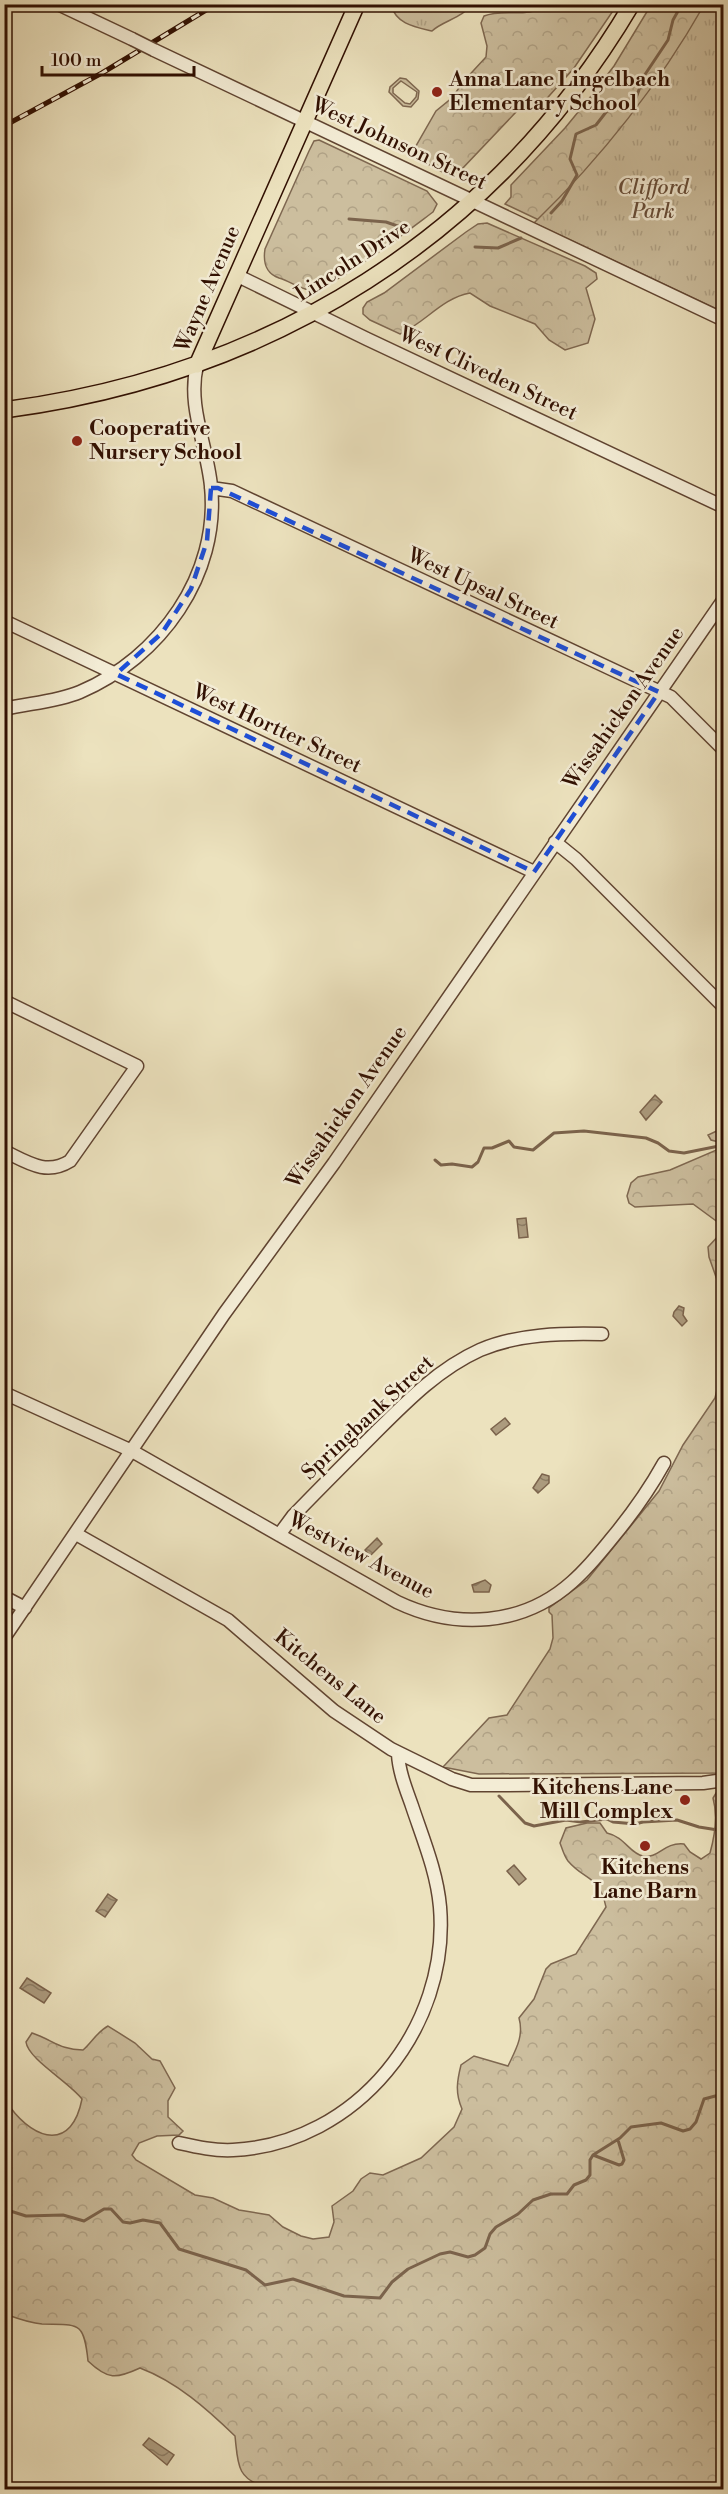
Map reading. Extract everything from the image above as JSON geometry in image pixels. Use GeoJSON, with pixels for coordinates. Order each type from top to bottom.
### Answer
{"type":"FeatureCollection","features":[{"type":"Feature","properties":{"kind":"main road","name":"Wayne Avenue"},"geometry":{"type":"LineString","coordinates":[[197,365],[357,4]]}},
{"type":"Feature","properties":{"kind":"main road","name":"Lincoln Drive"},"geometry":{"type":"LineString","coordinates":[[4,410],[66,401],[114,390],[197,365],[315,313],[401,258],[473,200],[519,155],[561,108],[594,64],[632,4]]}},
{"type":"Feature","properties":{"kind":"street","name":"West Johnson Street"},"geometry":{"type":"LineString","coordinates":[[62,5],[723,320]]}},
{"type":"Feature","properties":{"kind":"street","name":"West Cliveden Street"},"geometry":{"type":"LineString","coordinates":[[236,275],[723,507]]}},
{"type":"Feature","properties":{"kind":"street","name":"Wayne Avenue"},"geometry":{"type":"LineString","coordinates":[[4,709],[77,693],[116,674],[137,658],[162,633],[191,589],[207,541],[211,488],[193,395],[197,365]]}},
{"type":"Feature","properties":{"kind":"street","name":"West Upsal Street"},"geometry":{"type":"LineString","coordinates":[[211,488],[232,491],[675,700],[723,750]]}},
{"type":"Feature","properties":{"kind":"street","name":"Wissahickon Avenue"},"geometry":{"type":"LineString","coordinates":[[4,1638],[224,1314],[334,1163],[723,599]]}},
{"type":"Feature","properties":{"kind":"street","name":"West Hortter Street"},"geometry":{"type":"LineString","coordinates":[[4,621],[534,872]]}},
{"type":"Feature","properties":{"kind":"street"},"geometry":{"type":"LineString","coordinates":[[555,842],[576,859],[723,1007]]}},
{"type":"Feature","properties":{"kind":"street"},"geometry":{"type":"LineString","coordinates":[[4,1001],[137,1066],[70,1161],[57,1168],[42,1168],[4,1151]]}},
{"type":"Feature","properties":{"kind":"street","name":"Springbank Street"},"geometry":{"type":"LineString","coordinates":[[279,1535],[293,1516],[400,1408],[452,1365],[480,1350],[506,1342],[553,1335],[602,1334]]}},
{"type":"Feature","properties":{"kind":"street","name":"Westview Avenue"},"geometry":{"type":"LineString","coordinates":[[4,1393],[132,1451],[397,1602],[417,1611],[460,1620],[506,1617],[536,1606],[557,1594],[579,1576],[641,1503],[664,1463]]}},
{"type":"Feature","properties":{"kind":"street","name":"Kitchens Lane"},"geometry":{"type":"LineString","coordinates":[[76,1534],[228,1620],[346,1720],[398,1754],[452,1779],[471,1785],[703,1783],[723,1780]]}},
{"type":"Feature","properties":{"kind":"street"},"geometry":{"type":"LineString","coordinates":[[4,1598],[25,1608]]}},
{"type":"Feature","properties":{"kind":"street"},"geometry":{"type":"LineString","coordinates":[[179,2143],[218,2150],[248,2148],[281,2141],[311,2130],[338,2115],[369,2091],[391,2068],[418,2026],[437,1969],[441,1935],[440,1914],[433,1868],[401,1775],[398,1754]]}},
{"type":"Feature","properties":{"kind":"highlighted area"},"geometry":{"type":"Polygon","coordinates":[[[211,488],[218,488],[659,692],[534,872],[116,674],[162,633],[191,589],[207,541],[211,488]]]}},
{"type":"Feature","properties":{"kind":"green space"},"geometry":{"type":"Polygon","coordinates":[[[391,4],[470,5],[463,13],[432,31],[402,21],[397,17],[391,4]]]}},
{"type":"Feature","properties":{"kind":"green space"},"geometry":{"type":"Polygon","coordinates":[[[547,5],[617,5],[574,68],[541,105],[517,111],[460,171],[448,175],[418,159],[416,146],[436,111],[453,97],[462,83],[486,57],[487,46],[481,23],[484,16],[532,12],[547,5]]]}},
{"type":"Feature","properties":{"kind":"green space","name":"Clifford Park"},"geometry":{"type":"Polygon","coordinates":[[[651,5],[723,5],[723,307],[505,204],[511,197],[511,185],[588,100],[614,66],[651,5]]]}},
{"type":"Feature","properties":{"kind":"green space","name":"Clifford Park"},"geometry":{"type":"Polygon","coordinates":[[[704,5],[723,5],[723,312],[534,223],[582,173],[627,120],[667,64],[704,5]]]}},
{"type":"Feature","properties":{"kind":"green space"},"geometry":{"type":"Polygon","coordinates":[[[400,78],[406,79],[419,91],[418,99],[411,107],[403,106],[389,92],[390,87],[400,78]],[[401,81],[393,88],[393,93],[405,103],[410,104],[417,92],[401,81]]]}},
{"type":"Feature","properties":{"kind":"green space"},"geometry":{"type":"Polygon","coordinates":[[[319,140],[427,191],[437,204],[433,212],[352,270],[319,288],[309,290],[274,276],[266,266],[264,254],[309,151],[314,141],[319,140]]]}},
{"type":"Feature","properties":{"kind":"green space"},"geometry":{"type":"Polygon","coordinates":[[[487,223],[596,273],[597,279],[586,288],[595,319],[588,343],[565,350],[549,340],[535,324],[490,306],[470,293],[442,305],[418,324],[400,334],[370,320],[363,314],[363,308],[367,302],[384,293],[478,224],[487,223]]]}},
{"type":"Feature","properties":{"kind":"green space"},"geometry":{"type":"Polygon","coordinates":[[[723,1128],[723,1143],[711,1140],[708,1135],[723,1128]]]}},
{"type":"Feature","properties":{"kind":"green space"},"geometry":{"type":"Polygon","coordinates":[[[723,1143],[723,1226],[693,1204],[635,1207],[629,1203],[627,1196],[631,1183],[638,1177],[670,1170],[719,1149],[723,1143]]]}},
{"type":"Feature","properties":{"kind":"green space"},"geometry":{"type":"Polygon","coordinates":[[[723,1226],[723,1297],[709,1257],[708,1247],[721,1233],[723,1226]]]}},
{"type":"Feature","properties":{"kind":"green space"},"geometry":{"type":"Polygon","coordinates":[[[723,1297],[723,1773],[479,1774],[443,1767],[489,1718],[507,1715],[550,1649],[553,1638],[552,1615],[549,1608],[587,1580],[659,1491],[683,1445],[715,1398],[722,1370],[717,1318],[723,1297]]]}},
{"type":"Feature","properties":{"kind":"green space"},"geometry":{"type":"Polygon","coordinates":[[[716,1793],[724,1794],[723,2489],[266,2489],[249,2479],[240,2469],[235,2436],[179,2389],[140,2368],[118,2376],[101,2372],[88,2361],[84,2338],[77,2328],[71,2325],[32,2323],[5,2314],[5,2107],[10,2107],[31,2128],[52,2135],[62,2133],[70,2127],[82,2099],[28,2049],[26,2042],[32,2033],[62,2046],[83,2050],[108,2026],[135,2043],[152,2059],[160,2061],[175,2088],[168,2101],[168,2117],[183,2131],[179,2135],[157,2136],[139,2143],[132,2155],[136,2160],[195,2195],[213,2198],[239,2210],[269,2215],[283,2227],[301,2236],[313,2239],[329,2237],[334,2222],[332,2206],[353,2191],[361,2179],[370,2173],[383,2175],[421,2158],[454,2127],[462,2109],[457,2087],[461,2065],[474,2056],[508,2066],[520,2037],[519,2018],[534,1999],[546,1969],[551,1964],[576,1954],[606,1907],[600,1889],[565,1857],[560,1843],[566,1828],[587,1823],[600,1823],[607,1833],[618,1838],[638,1855],[653,1855],[671,1845],[684,1844],[690,1852],[701,1859],[710,1853],[712,1846],[716,1819],[713,1798],[716,1793]]]}},
{"type":"Feature","properties":{"kind":"water"},"geometry":{"type":"Polygon","coordinates":[[[655,1095],[662,1102],[646,1120],[640,1112],[655,1095]]]}},
{"type":"Feature","properties":{"kind":"water"},"geometry":{"type":"Polygon","coordinates":[[[526,1218],[528,1237],[519,1238],[517,1219],[526,1218]]]}},
{"type":"Feature","properties":{"kind":"water"},"geometry":{"type":"Polygon","coordinates":[[[679,1306],[684,1308],[683,1315],[687,1321],[682,1326],[673,1316],[679,1306]]]}},
{"type":"Feature","properties":{"kind":"water"},"geometry":{"type":"Polygon","coordinates":[[[505,1418],[510,1424],[496,1435],[491,1429],[505,1418]]]}},
{"type":"Feature","properties":{"kind":"water"},"geometry":{"type":"Polygon","coordinates":[[[542,1474],[549,1476],[549,1483],[538,1493],[533,1488],[542,1474]]]}},
{"type":"Feature","properties":{"kind":"water"},"geometry":{"type":"Polygon","coordinates":[[[377,1538],[382,1544],[370,1556],[365,1550],[377,1538]]]}},
{"type":"Feature","properties":{"kind":"water"},"geometry":{"type":"Polygon","coordinates":[[[485,1580],[491,1585],[489,1592],[474,1592],[472,1585],[485,1580]]]}},
{"type":"Feature","properties":{"kind":"water"},"geometry":{"type":"Polygon","coordinates":[[[514,1865],[526,1879],[519,1885],[507,1871],[514,1865]]]}},
{"type":"Feature","properties":{"kind":"water"},"geometry":{"type":"Polygon","coordinates":[[[108,1894],[117,1900],[105,1917],[96,1911],[108,1894]]]}},
{"type":"Feature","properties":{"kind":"water"},"geometry":{"type":"Polygon","coordinates":[[[27,1978],[51,1993],[44,2003],[20,1988],[27,1978]]]}},
{"type":"Feature","properties":{"kind":"water"},"geometry":{"type":"Polygon","coordinates":[[[149,2438],[174,2455],[167,2465],[143,2445],[149,2438]]]}},
{"type":"Feature","properties":{"kind":"waterway"},"geometry":{"type":"LineString","coordinates":[[551,213],[562,201],[577,175],[570,159],[576,134],[596,125],[610,107],[636,98],[644,76],[668,40],[673,20],[682,4]]}},
{"type":"Feature","properties":{"kind":"waterway"},"geometry":{"type":"LineString","coordinates":[[349,219],[386,222],[409,230]]}},
{"type":"Feature","properties":{"kind":"waterway"},"geometry":{"type":"LineString","coordinates":[[475,247],[498,248],[521,238]]}},
{"type":"Feature","properties":{"kind":"waterway"},"geometry":{"type":"LineString","coordinates":[[435,1160],[441,1165],[472,1167],[478,1162],[484,1148],[492,1148],[509,1141],[514,1147],[533,1150],[554,1133],[584,1131],[646,1138],[669,1151],[684,1153],[724,1145]]}},
{"type":"Feature","properties":{"kind":"waterway"},"geometry":{"type":"LineString","coordinates":[[499,1796],[525,1823],[534,1826],[566,1820],[581,1822],[607,1819],[613,1822],[635,1824],[677,1820],[699,1827],[724,1831]]}},
{"type":"Feature","properties":{"kind":"waterway","name":"Kitchens Lane"},"geometry":{"type":"LineString","coordinates":[[724,2066],[718,2070],[724,2087]]}},
{"type":"Feature","properties":{"kind":"waterway","name":"Kitchens Lane"},"geometry":{"type":"LineString","coordinates":[[4,2209],[26,2216],[63,2215],[84,2221],[104,2209],[111,2209],[123,2222],[143,2220],[160,2223],[179,2249],[246,2270],[265,2285],[293,2279],[344,2296],[380,2298],[392,2282],[408,2269],[440,2254],[450,2252],[468,2257],[475,2255],[485,2248],[490,2234],[496,2227],[518,2214],[533,2200],[551,2194],[567,2194],[574,2185],[586,2180],[590,2175],[590,2160],[593,2155],[620,2138],[631,2127],[661,2123],[683,2131],[690,2129],[696,2122],[704,2099],[719,2095],[724,2091]]}},
{"type":"Feature","properties":{"kind":"waterway","name":"Kitchens Lane"},"geometry":{"type":"LineString","coordinates":[[593,2155],[619,2165],[622,2164],[624,2160],[618,2140]]}},
{"type":"Feature","properties":{"kind":"railway"},"geometry":{"type":"LineString","coordinates":[[4,126],[102,73],[216,4]]}},
{"type":"Feature","properties":{"kind":"place","name":"Anna Lane Lingelbach Elementary School"},"geometry":{"type":"Point","coordinates":[437,92]}},
{"type":"Feature","properties":{"kind":"place","name":"Cooperative Nursery School"},"geometry":{"type":"Point","coordinates":[77,441]}},
{"type":"Feature","properties":{"kind":"place","name":"Kitchens Lane Mill Complex"},"geometry":{"type":"Point","coordinates":[685,1800]}},
{"type":"Feature","properties":{"kind":"place","name":"Kitchens Lane Barn"},"geometry":{"type":"Point","coordinates":[645,1846]}}]}
